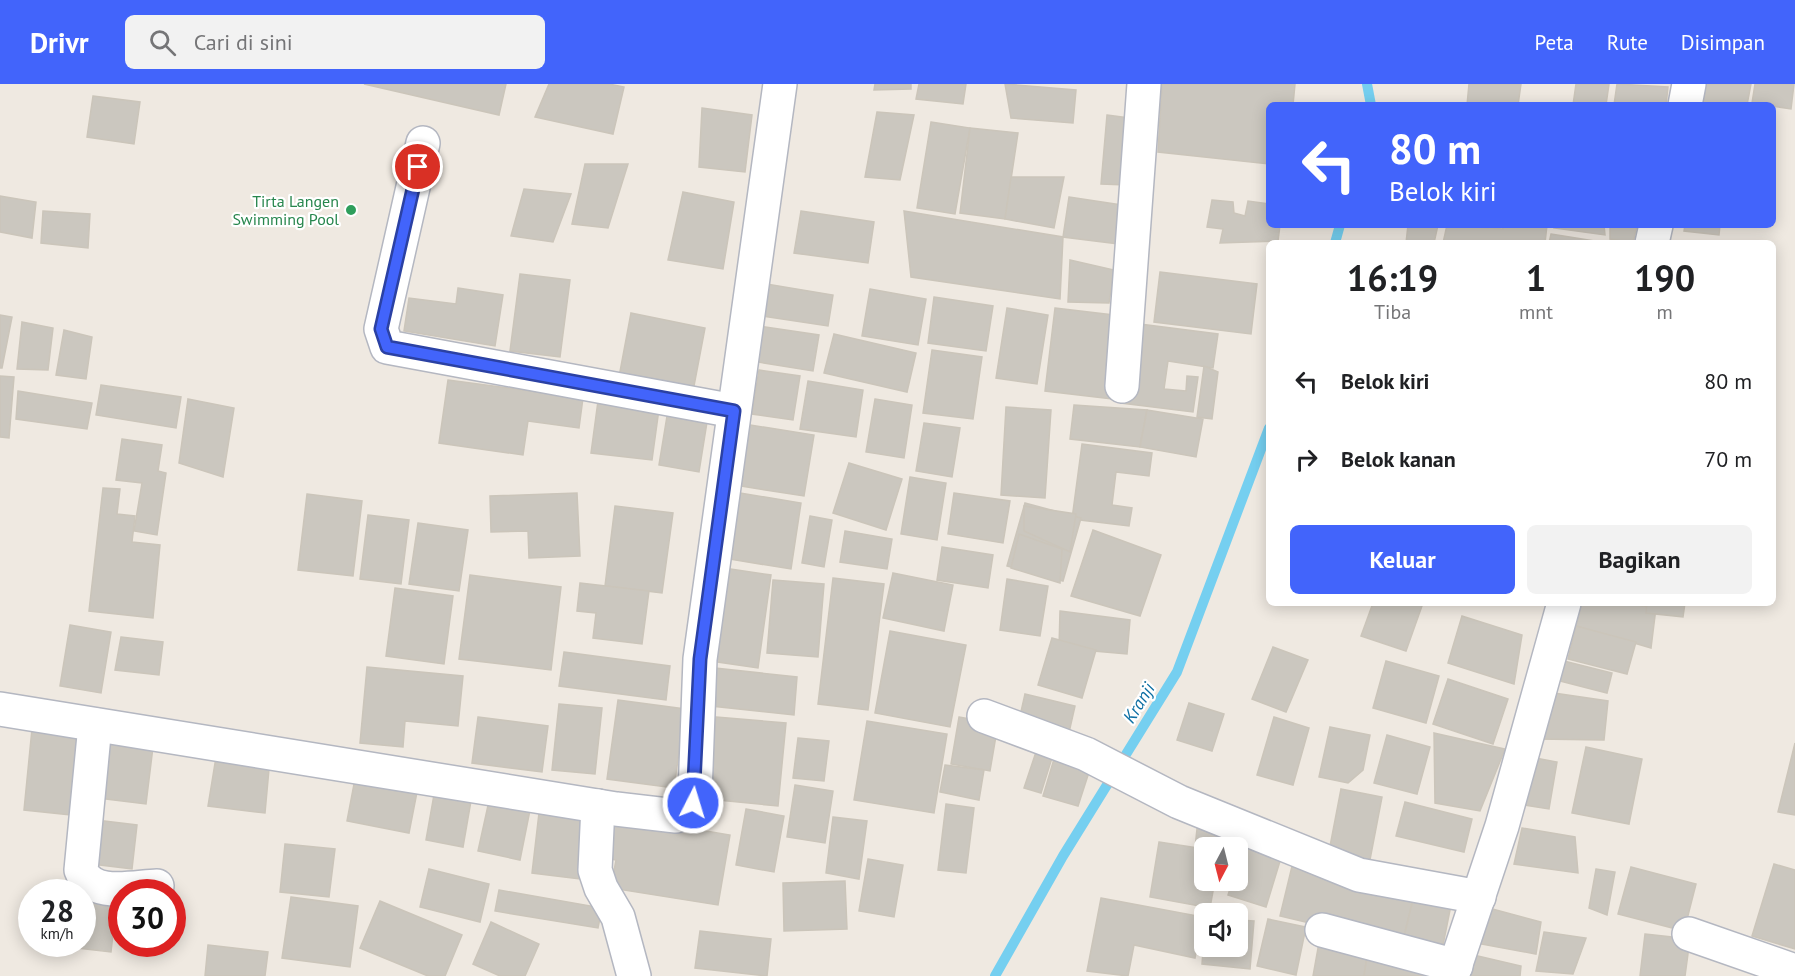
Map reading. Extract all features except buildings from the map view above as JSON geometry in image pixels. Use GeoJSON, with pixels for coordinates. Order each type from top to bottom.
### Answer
{"type":"FeatureCollection","features":[{"type":"Feature","properties":{"kind":"street"},"geometry":{"type":"LineString","coordinates":[[0,709],[598,806],[676,816],[686,812],[693,803],[700,659],[780,84]]}},
{"type":"Feature","properties":{"kind":"street"},"geometry":{"type":"LineString","coordinates":[[1122,386],[1144,84]]}},
{"type":"Feature","properties":{"kind":"street"},"geometry":{"type":"LineString","coordinates":[[1685,102],[1689,84]]}},
{"type":"Feature","properties":{"kind":"street"},"geometry":{"type":"LineString","coordinates":[[423,143],[381,329],[387,347],[734,411]]}},
{"type":"Feature","properties":{"kind":"street"},"geometry":{"type":"LineString","coordinates":[[1322,930],[1454,971],[1502,826],[1563,606]]}},
{"type":"Feature","properties":{"kind":"street"},"geometry":{"type":"LineString","coordinates":[[984,716],[1086,754],[1179,802],[1359,875],[1479,897]]}},
{"type":"Feature","properties":{"kind":"street"},"geometry":{"type":"LineString","coordinates":[[95,725],[81,870],[84,878],[101,888],[108,888]]}},
{"type":"Feature","properties":{"kind":"street"},"geometry":{"type":"LineString","coordinates":[[598,806],[595,870],[618,916],[634,976]]}},
{"type":"Feature","properties":{"kind":"street"},"geometry":{"type":"LineString","coordinates":[[1689,934],[1795,971]]}},
{"type":"Feature","properties":{"kind":"waterway","name":"Kranji"},"geometry":{"type":"LineString","coordinates":[[1367,84],[1370,102]]}},
{"type":"Feature","properties":{"kind":"waterway","name":"Kranji"},"geometry":{"type":"LineString","coordinates":[[1336,240],[1339,228]]}},
{"type":"Feature","properties":{"kind":"waterway","name":"Kranji"},"geometry":{"type":"LineString","coordinates":[[995,976],[1063,856],[1177,672],[1266,436]]}},
{"type":"Feature","properties":{"kind":"place","name":"Tirta Langen Swimming Pool"},"geometry":{"type":"Point","coordinates":[351,210]}},
{"type":"Feature","properties":{"kind":"route"},"geometry":{"type":"LineString","coordinates":[[418,167],[381,329],[381,335],[387,347],[734,411],[700,659],[693,803]]}}]}
